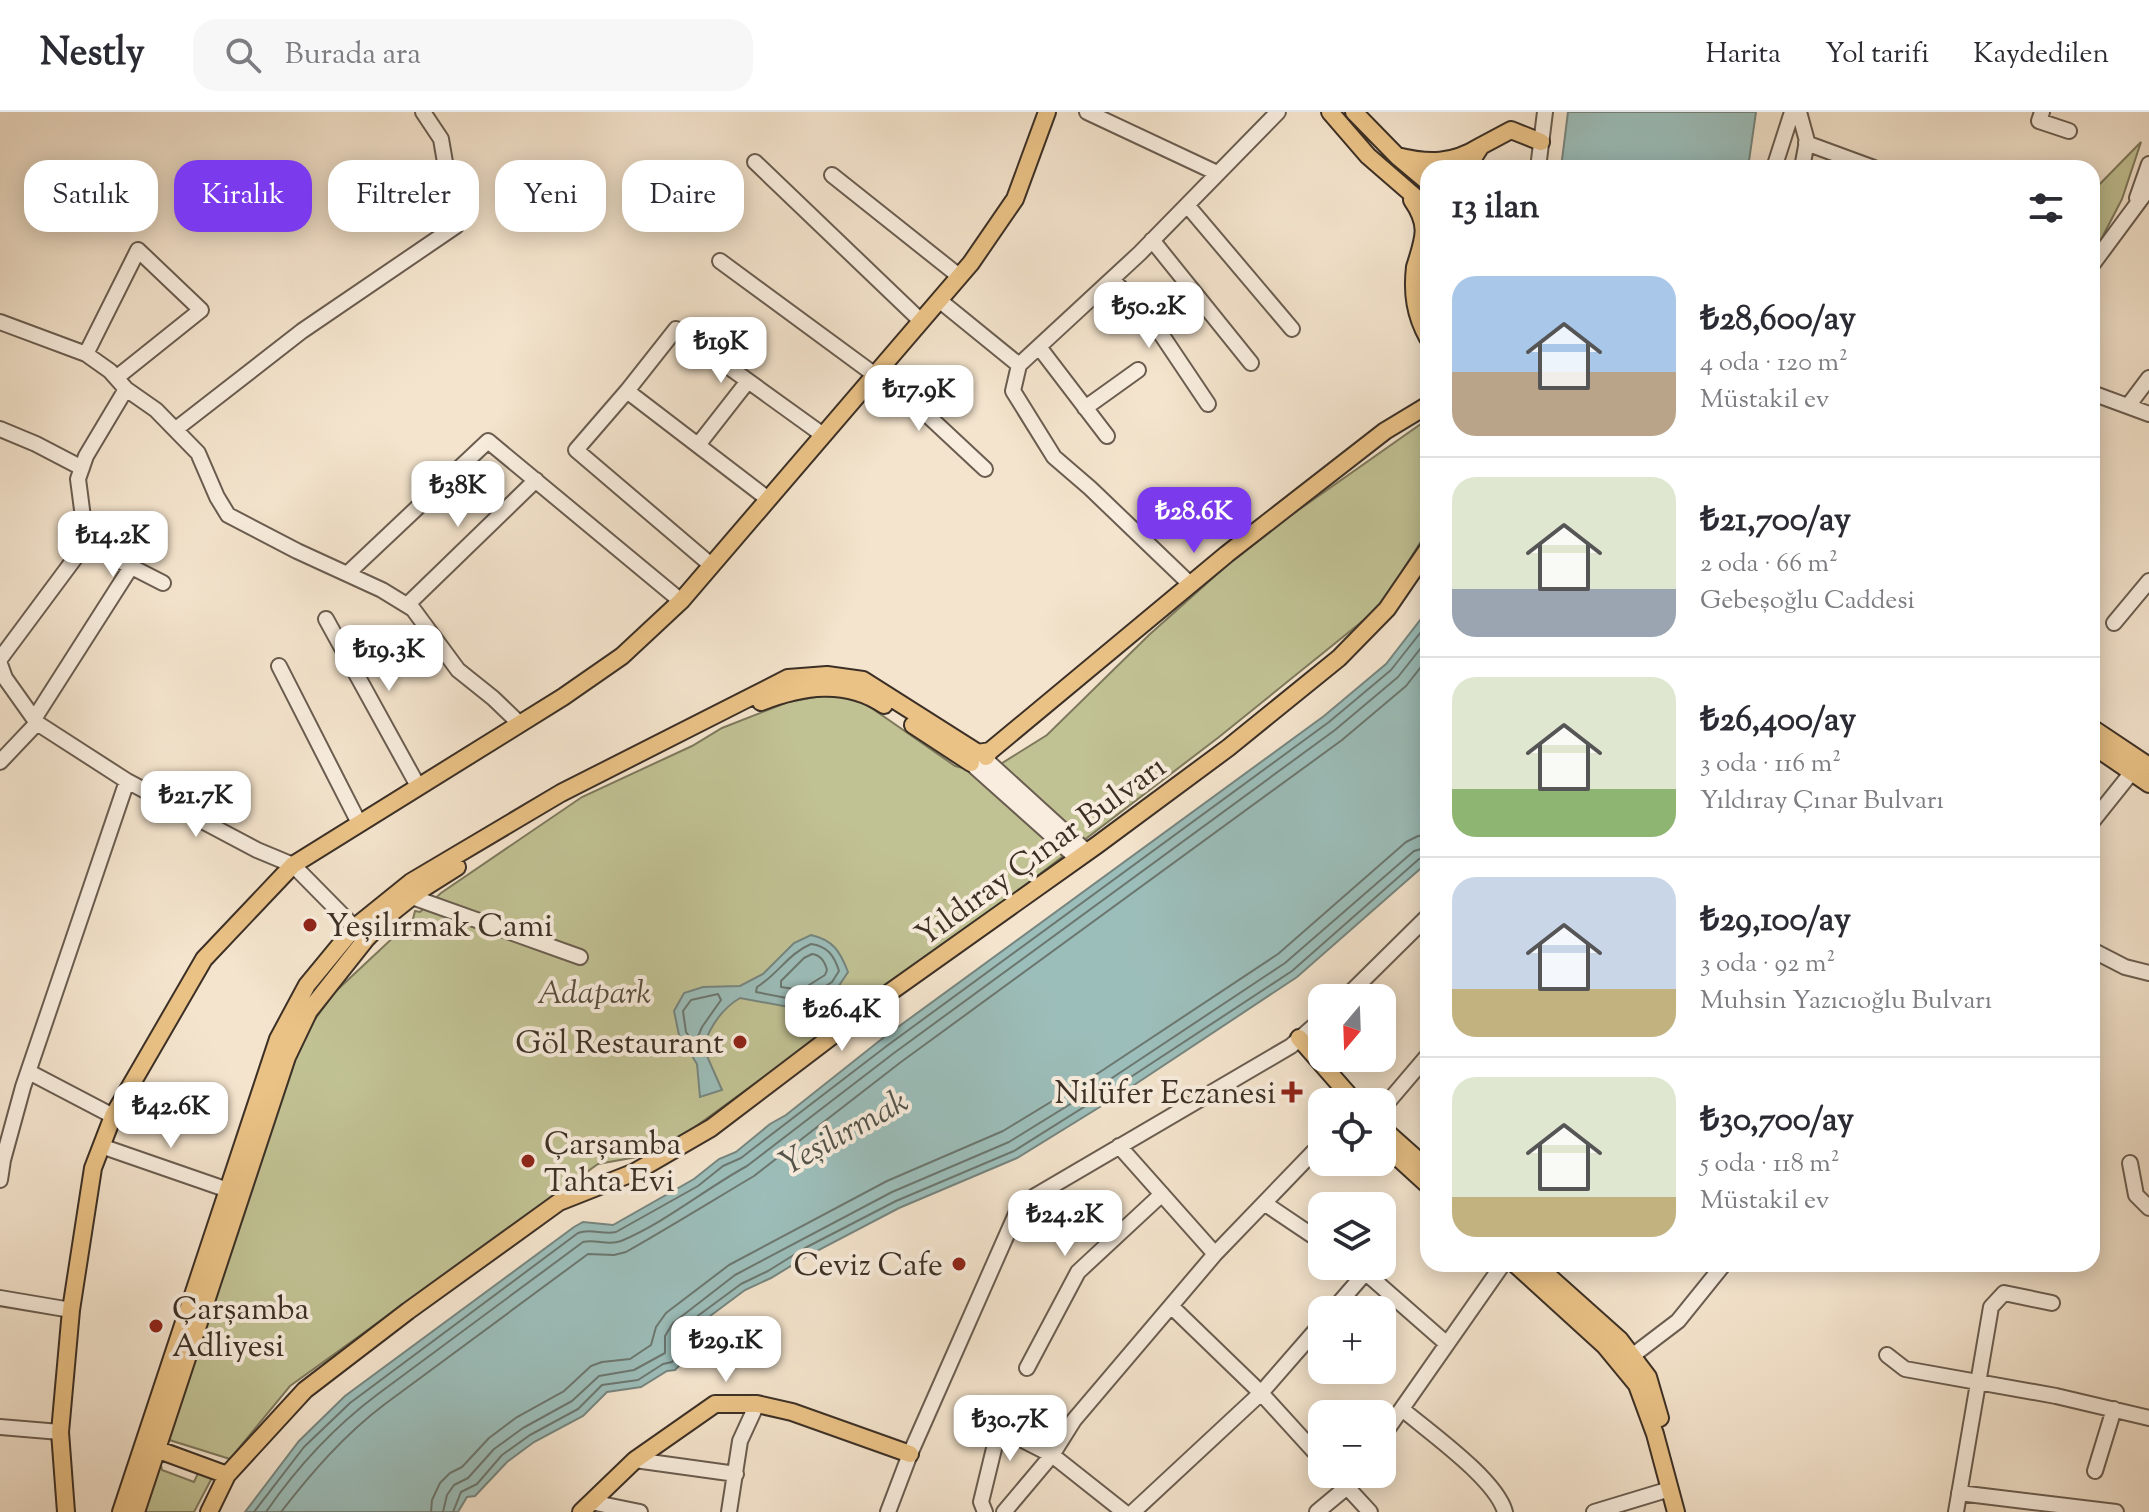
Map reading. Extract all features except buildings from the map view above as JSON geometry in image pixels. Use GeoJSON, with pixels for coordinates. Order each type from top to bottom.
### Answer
{"type":"FeatureCollection","features":[{"type":"Feature","properties":{"kind":"main road"},"geometry":{"type":"LineString","coordinates":[[66,1512],[60,1432],[71,1310],[93,1168],[113,1116],[204,959],[293,865],[563,697],[622,656],[681,601],[959,276],[1015,199],[1047,112]]}},
{"type":"Feature","properties":{"kind":"main road"},"geometry":{"type":"LineString","coordinates":[[1330,112],[1368,156],[1420,201]]}},
{"type":"Feature","properties":{"kind":"main road"},"geometry":{"type":"LineString","coordinates":[[1354,112],[1420,175]]}},
{"type":"Feature","properties":{"kind":"main road"},"geometry":{"type":"LineString","coordinates":[[1449,160],[1466,155],[1511,130],[1541,142]]}},
{"type":"Feature","properties":{"kind":"main road"},"geometry":{"type":"LineString","coordinates":[[1472,160],[1481,146]]}},
{"type":"Feature","properties":{"kind":"main road"},"geometry":{"type":"LineString","coordinates":[[1397,156],[1420,161]]}},
{"type":"Feature","properties":{"kind":"main road"},"geometry":{"type":"LineString","coordinates":[[1404,188],[1420,211]]}},
{"type":"Feature","properties":{"kind":"main road"},"geometry":{"type":"LineString","coordinates":[[1420,271],[1414,301],[1420,322]]}},
{"type":"Feature","properties":{"kind":"main road"},"geometry":{"type":"LineString","coordinates":[[121,1512],[278,1039],[307,985],[411,882],[558,801],[651,760],[738,711],[789,691],[828,687],[859,691],[980,759],[1190,584],[1385,431],[1420,410]]}},
{"type":"Feature","properties":{"kind":"main road","name":"Yıldıray Çınar Bulvarı"},"geometry":{"type":"LineString","coordinates":[[209,1512],[227,1475],[305,1390],[559,1202],[635,1172],[711,1128],[886,995],[1228,748],[1339,658],[1387,609],[1420,561]]}},
{"type":"Feature","properties":{"kind":"main road"},"geometry":{"type":"LineString","coordinates":[[2100,733],[2149,766]]}},
{"type":"Feature","properties":{"kind":"main road"},"geometry":{"type":"LineString","coordinates":[[2100,750],[2149,784]]}},
{"type":"Feature","properties":{"kind":"main road"},"geometry":{"type":"LineString","coordinates":[[136,1512],[287,1057],[309,1011],[360,933],[558,801]]}},
{"type":"Feature","properties":{"kind":"main road"},"geometry":{"type":"LineString","coordinates":[[1295,1042],[1331,1088]]}},
{"type":"Feature","properties":{"kind":"main road"},"geometry":{"type":"LineString","coordinates":[[1295,1042],[1341,1088]]}},
{"type":"Feature","properties":{"kind":"main road"},"geometry":{"type":"LineString","coordinates":[[1396,1140],[1420,1162]]}},
{"type":"Feature","properties":{"kind":"main road"},"geometry":{"type":"LineString","coordinates":[[1396,1156],[1420,1178]]}},
{"type":"Feature","properties":{"kind":"main road"},"geometry":{"type":"LineString","coordinates":[[1524,1272],[1604,1345],[1637,1385],[1676,1512]]}},
{"type":"Feature","properties":{"kind":"main road"},"geometry":{"type":"LineString","coordinates":[[1544,1272],[1620,1340],[1648,1377],[1687,1512]]}},
{"type":"Feature","properties":{"kind":"main road"},"geometry":{"type":"LineString","coordinates":[[586,1507],[635,1460],[715,1404],[757,1404],[792,1412],[910,1454]]}},
{"type":"Feature","properties":{"kind":"main road"},"geometry":{"type":"LineString","coordinates":[[156,1449],[227,1475]]}},
{"type":"Feature","properties":{"kind":"street"},"geometry":{"type":"LineString","coordinates":[[176,429],[302,331],[456,226],[441,139],[423,112]]}},
{"type":"Feature","properties":{"kind":"street"},"geometry":{"type":"LineString","coordinates":[[1087,112],[1217,173]]}},
{"type":"Feature","properties":{"kind":"street"},"geometry":{"type":"LineString","coordinates":[[1190,584],[1054,457],[1013,391],[1019,365],[1152,240],[1278,112]]}},
{"type":"Feature","properties":{"kind":"street"},"geometry":{"type":"LineString","coordinates":[[1539,160],[1545,112]]}},
{"type":"Feature","properties":{"kind":"street"},"geometry":{"type":"LineString","coordinates":[[1777,160],[1792,112]]}},
{"type":"Feature","properties":{"kind":"street"},"geometry":{"type":"LineString","coordinates":[[1799,112],[1806,143],[1803,160]]}},
{"type":"Feature","properties":{"kind":"street"},"geometry":{"type":"LineString","coordinates":[[2042,112],[2039,121],[2069,131]]}},
{"type":"Feature","properties":{"kind":"street"},"geometry":{"type":"LineString","coordinates":[[1806,143],[1852,160]]}},
{"type":"Feature","properties":{"kind":"street"},"geometry":{"type":"LineString","coordinates":[[755,162],[921,321]]}},
{"type":"Feature","properties":{"kind":"street"},"geometry":{"type":"LineString","coordinates":[[2134,207],[2149,164]]}},
{"type":"Feature","properties":{"kind":"street"},"geometry":{"type":"LineString","coordinates":[[832,175],[959,276]]}},
{"type":"Feature","properties":{"kind":"street"},"geometry":{"type":"LineString","coordinates":[[2100,254],[2149,188]]}},
{"type":"Feature","properties":{"kind":"street"},"geometry":{"type":"LineString","coordinates":[[2134,207],[2149,198]]}},
{"type":"Feature","properties":{"kind":"street"},"geometry":{"type":"LineString","coordinates":[[1187,205],[1292,329]]}},
{"type":"Feature","properties":{"kind":"street"},"geometry":{"type":"LineString","coordinates":[[1152,240],[1251,363]]}},
{"type":"Feature","properties":{"kind":"street"},"geometry":{"type":"LineString","coordinates":[[86,354],[138,250],[201,310],[121,384],[78,479],[84,525],[78,554],[0,662],[5,678],[35,721],[127,781],[257,850],[293,865],[360,933]]}},
{"type":"Feature","properties":{"kind":"street"},"geometry":{"type":"LineString","coordinates":[[720,261],[877,372],[985,469]]}},
{"type":"Feature","properties":{"kind":"street"},"geometry":{"type":"LineString","coordinates":[[1112,279],[1155,325],[1208,404]]}},
{"type":"Feature","properties":{"kind":"street"},"geometry":{"type":"LineString","coordinates":[[939,300],[1019,365]]}},
{"type":"Feature","properties":{"kind":"street"},"geometry":{"type":"LineString","coordinates":[[0,322],[86,354],[156,410],[198,453],[228,515],[413,609],[458,670],[519,723]]}},
{"type":"Feature","properties":{"kind":"street"},"geometry":{"type":"LineString","coordinates":[[711,565],[576,450],[676,329],[823,435]]}},
{"type":"Feature","properties":{"kind":"street"},"geometry":{"type":"LineString","coordinates":[[1039,347],[1107,436]]}},
{"type":"Feature","properties":{"kind":"street"},"geometry":{"type":"LineString","coordinates":[[1085,408],[1138,370]]}},
{"type":"Feature","properties":{"kind":"street"},"geometry":{"type":"LineString","coordinates":[[2128,406],[2149,378]]}},
{"type":"Feature","properties":{"kind":"street"},"geometry":{"type":"LineString","coordinates":[[698,445],[748,381]]}},
{"type":"Feature","properties":{"kind":"street"},"geometry":{"type":"LineString","coordinates":[[627,391],[768,499]]}},
{"type":"Feature","properties":{"kind":"street"},"geometry":{"type":"LineString","coordinates":[[2100,396],[2149,414]]}},
{"type":"Feature","properties":{"kind":"street"},"geometry":{"type":"LineString","coordinates":[[0,429],[82,468]]}},
{"type":"Feature","properties":{"kind":"street"},"geometry":{"type":"LineString","coordinates":[[347,574],[488,441],[681,601]]}},
{"type":"Feature","properties":{"kind":"street"},"geometry":{"type":"LineString","coordinates":[[407,605],[536,480]]}},
{"type":"Feature","properties":{"kind":"street"},"geometry":{"type":"LineString","coordinates":[[81,541],[163,583]]}},
{"type":"Feature","properties":{"kind":"street"},"geometry":{"type":"LineString","coordinates":[[0,762],[35,721],[131,567]]}},
{"type":"Feature","properties":{"kind":"street"},"geometry":{"type":"LineString","coordinates":[[2114,623],[2149,581]]}},
{"type":"Feature","properties":{"kind":"street"},"geometry":{"type":"LineString","coordinates":[[326,619],[418,786]]}},
{"type":"Feature","properties":{"kind":"street"},"geometry":{"type":"LineString","coordinates":[[279,666],[359,823]]}},
{"type":"Feature","properties":{"kind":"street"},"geometry":{"type":"LineString","coordinates":[[980,759],[1082,855]]}},
{"type":"Feature","properties":{"kind":"street"},"geometry":{"type":"LineString","coordinates":[[2100,812],[2132,772]]}},
{"type":"Feature","properties":{"kind":"street"},"geometry":{"type":"LineString","coordinates":[[0,1180],[2,1151],[127,781]]}},
{"type":"Feature","properties":{"kind":"street"},"geometry":{"type":"LineString","coordinates":[[412,897],[580,957]]}},
{"type":"Feature","properties":{"kind":"street"},"geometry":{"type":"LineString","coordinates":[[1359,984],[1420,924]]}},
{"type":"Feature","properties":{"kind":"street"},"geometry":{"type":"LineString","coordinates":[[2100,954],[2125,967],[2149,973]]}},
{"type":"Feature","properties":{"kind":"street"},"geometry":{"type":"LineString","coordinates":[[888,1512],[910,1454],[1016,1214],[1035,1196],[1295,1042],[1308,1031]]}},
{"type":"Feature","properties":{"kind":"street"},"geometry":{"type":"LineString","coordinates":[[1396,1094],[1420,1069]]}},
{"type":"Feature","properties":{"kind":"street"},"geometry":{"type":"LineString","coordinates":[[29,1072],[113,1116]]}},
{"type":"Feature","properties":{"kind":"street"},"geometry":{"type":"LineString","coordinates":[[101,1146],[228,1190]]}},
{"type":"Feature","properties":{"kind":"street"},"geometry":{"type":"LineString","coordinates":[[1119,1146],[1215,1254]]}},
{"type":"Feature","properties":{"kind":"street"},"geometry":{"type":"LineString","coordinates":[[1004,1512],[1052,1455],[1074,1420],[1215,1254],[1308,1157]]}},
{"type":"Feature","properties":{"kind":"street"},"geometry":{"type":"LineString","coordinates":[[2130,1163],[2136,1195],[2149,1208]]}},
{"type":"Feature","properties":{"kind":"street"},"geometry":{"type":"LineString","coordinates":[[1027,1368],[1078,1272],[1162,1194]]}},
{"type":"Feature","properties":{"kind":"street"},"geometry":{"type":"LineString","coordinates":[[1264,1203],[1308,1233]]}},
{"type":"Feature","properties":{"kind":"street"},"geometry":{"type":"LineString","coordinates":[[1396,1417],[1497,1272]]}},
{"type":"Feature","properties":{"kind":"street"},"geometry":{"type":"LineString","coordinates":[[1632,1356],[1678,1321],[1718,1272]]}},
{"type":"Feature","properties":{"kind":"street"},"geometry":{"type":"LineString","coordinates":[[1374,1280],[1447,1344]]}},
{"type":"Feature","properties":{"kind":"street"},"geometry":{"type":"LineString","coordinates":[[1956,1512],[1991,1307],[2004,1293],[2052,1303]]}},
{"type":"Feature","properties":{"kind":"street"},"geometry":{"type":"LineString","coordinates":[[0,1298],[71,1310]]}},
{"type":"Feature","properties":{"kind":"street"},"geometry":{"type":"LineString","coordinates":[[1171,1306],[1261,1393],[1308,1445]]}},
{"type":"Feature","properties":{"kind":"street"},"geometry":{"type":"LineString","coordinates":[[1133,1512],[1261,1393],[1308,1339]]}},
{"type":"Feature","properties":{"kind":"street"},"geometry":{"type":"LineString","coordinates":[[1887,1355],[1905,1369],[2056,1396],[2149,1418]]}},
{"type":"Feature","properties":{"kind":"street"},"geometry":{"type":"LineString","coordinates":[[729,1512],[740,1441],[757,1404]]}},
{"type":"Feature","properties":{"kind":"street"},"geometry":{"type":"LineString","coordinates":[[1402,1409],[1486,1482],[1502,1501],[1505,1512]]}},
{"type":"Feature","properties":{"kind":"street"},"geometry":{"type":"LineString","coordinates":[[2095,1471],[2114,1409]]}},
{"type":"Feature","properties":{"kind":"street"},"geometry":{"type":"LineString","coordinates":[[0,1427],[60,1432]]}},
{"type":"Feature","properties":{"kind":"street"},"geometry":{"type":"LineString","coordinates":[[985,1512],[981,1502],[999,1428],[1052,1455],[1124,1512]]}},
{"type":"Feature","properties":{"kind":"street"},"geometry":{"type":"LineString","coordinates":[[635,1460],[736,1474]]}},
{"type":"Feature","properties":{"kind":"street"},"geometry":{"type":"LineString","coordinates":[[1317,1512],[1346,1488]]}},
{"type":"Feature","properties":{"kind":"street"},"geometry":{"type":"LineString","coordinates":[[1348,1488],[1370,1512]]}},
{"type":"Feature","properties":{"kind":"street"},"geometry":{"type":"LineString","coordinates":[[1594,1512],[1670,1489]]}},
{"type":"Feature","properties":{"kind":"street"},"geometry":{"type":"LineString","coordinates":[[1959,1493],[2116,1512]]}},
{"type":"Feature","properties":{"kind":"street"},"geometry":{"type":"LineString","coordinates":[[586,1507],[640,1512]]}},
{"type":"Feature","properties":{"kind":"green space"},"geometry":{"type":"Polygon","coordinates":[[[2141,142],[2122,199],[2100,242],[2100,184],[2141,142]]]}},
{"type":"Feature","properties":{"kind":"green space","name":"Adapark"},"geometry":{"type":"Polygon","coordinates":[[[1420,425],[1420,543],[1380,607],[1219,737],[956,938],[659,1153],[598,1164],[290,1386],[230,1459],[163,1438],[304,1034],[335,992],[413,919],[415,911],[420,912],[441,893],[582,797],[692,746],[722,728],[788,702],[827,695],[860,700],[955,766],[991,770],[1047,735],[1149,635],[1253,542],[1420,425]]]}},
{"type":"Feature","properties":{"kind":"green space"},"geometry":{"type":"Polygon","coordinates":[[[160,1461],[162,1470],[194,1482],[200,1469],[214,1474],[194,1512],[139,1512],[160,1461]]]}},
{"type":"Feature","properties":{"kind":"water"},"geometry":{"type":"Polygon","coordinates":[[[1568,112],[1756,112],[1749,160],[1562,160],[1568,112]]]}},
{"type":"Feature","properties":{"kind":"water","name":"Yeşilırmak"},"geometry":{"type":"Polygon","coordinates":[[[1420,620],[1420,869],[1297,977],[1116,1097],[1017,1158],[899,1208],[745,1290],[686,1334],[683,1340],[687,1352],[675,1370],[667,1371],[641,1387],[607,1392],[583,1416],[534,1442],[507,1462],[475,1496],[467,1497],[458,1512],[245,1512],[299,1441],[345,1396],[574,1227],[583,1222],[613,1225],[694,1179],[719,1159],[736,1152],[883,1038],[1324,716],[1386,664],[1420,620]]]}},
{"type":"Feature","properties":{"kind":"water"},"geometry":{"type":"Polygon","coordinates":[[[811,935],[830,943],[842,958],[848,972],[838,987],[805,1010],[740,998],[733,1002],[717,1019],[703,1047],[722,1090],[700,1097],[697,1064],[679,1035],[674,1011],[684,993],[703,987],[740,986],[763,974],[794,943],[811,935]]]}},
{"type":"Feature","properties":{"kind":"place","name":"Yeşilırmak Cami"},"geometry":{"type":"Point","coordinates":[310,925]}},
{"type":"Feature","properties":{"kind":"place","name":"Göl Restaurant"},"geometry":{"type":"Point","coordinates":[740,1042]}},
{"type":"Feature","properties":{"kind":"place","name":"Nilüfer Eczanesi"},"geometry":{"type":"Point","coordinates":[1292,1092]}},
{"type":"Feature","properties":{"kind":"place","name":"Çarşamba Tahta Evi"},"geometry":{"type":"Point","coordinates":[528,1161]}},
{"type":"Feature","properties":{"kind":"place","name":"Ceviz Cafe"},"geometry":{"type":"Point","coordinates":[959,1264]}},
{"type":"Feature","properties":{"kind":"place","name":"Çarşamba Adliyesi"},"geometry":{"type":"Point","coordinates":[156,1326]}}]}
